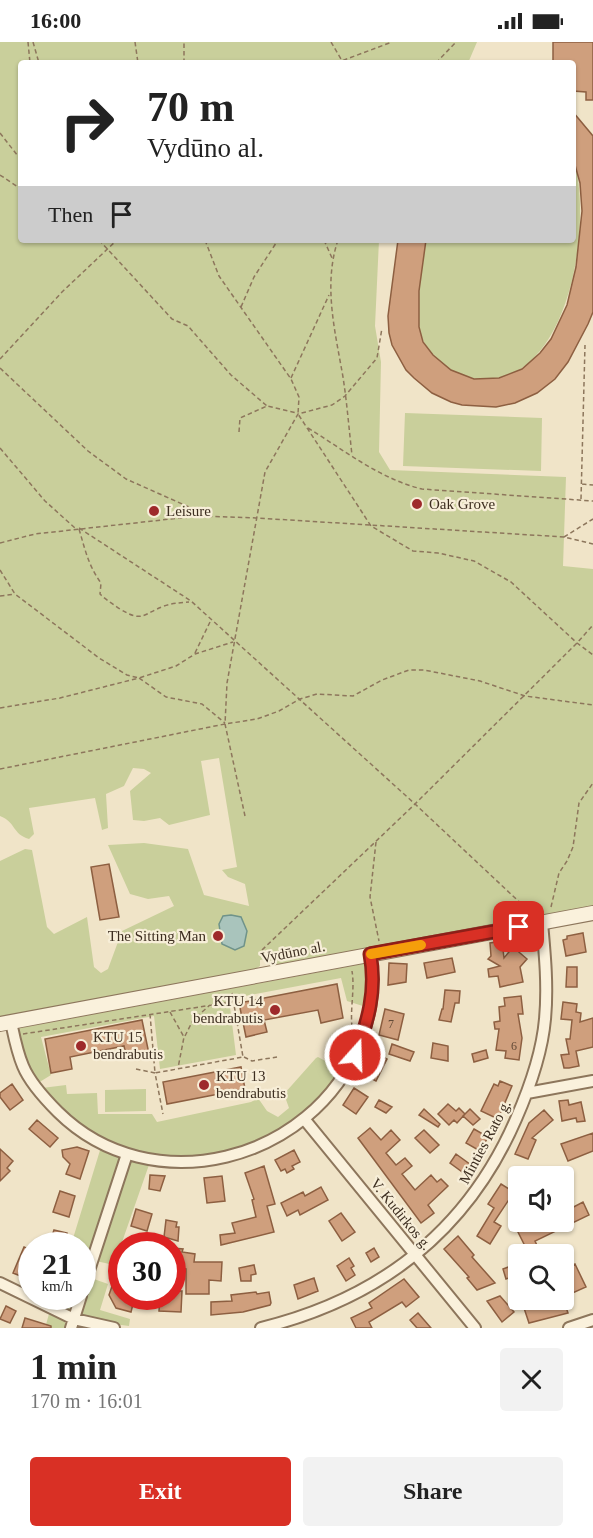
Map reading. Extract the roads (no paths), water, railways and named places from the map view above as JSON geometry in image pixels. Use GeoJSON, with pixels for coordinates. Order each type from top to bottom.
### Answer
{"type":"FeatureCollection","features":[{"type":"Feature","properties":{"kind":"street","name":"Vydūno al."},"geometry":{"type":"LineString","coordinates":[[8,1027],[229,981],[593,913]]}},
{"type":"Feature","properties":{"kind":"street","name":"Minties Rato g."},"geometry":{"type":"LineString","coordinates":[[261,1328],[319,1311],[356,1293],[415,1255],[450,1223],[480,1187],[502,1149],[527,1094],[537,1062],[545,1019],[545,922]]}},
{"type":"Feature","properties":{"kind":"street"},"geometry":{"type":"LineString","coordinates":[[8,1027],[22,1065],[51,1105],[70,1124],[127,1154],[170,1162],[218,1159],[267,1143],[305,1119],[338,1083],[355,1055],[369,1017],[376,953]]}},
{"type":"Feature","properties":{"kind":"street"},"geometry":{"type":"LineString","coordinates":[[527,1094],[593,1081]]}},
{"type":"Feature","properties":{"kind":"street","name":"V. Kudirkos g."},"geometry":{"type":"LineString","coordinates":[[305,1119],[475,1328]]}},
{"type":"Feature","properties":{"kind":"street"},"geometry":{"type":"LineString","coordinates":[[96,1250],[127,1154]]}},
{"type":"Feature","properties":{"kind":"street"},"geometry":{"type":"LineString","coordinates":[[0,1283],[72,1323],[114,1328]]}},
{"type":"Feature","properties":{"kind":"street"},"geometry":{"type":"LineString","coordinates":[[570,1328],[593,1320]]}},
{"type":"Feature","properties":{"kind":"water"},"geometry":{"type":"Polygon","coordinates":[[[223,916],[241,917],[247,931],[244,946],[235,950],[222,944],[219,924],[223,916]]]}},
{"type":"Feature","properties":{"kind":"place","name":"Oak Grove"},"geometry":{"type":"Point","coordinates":[417,504]}},
{"type":"Feature","properties":{"kind":"place","name":"Leisure"},"geometry":{"type":"Point","coordinates":[154,511]}},
{"type":"Feature","properties":{"kind":"place","name":"The Sitting Man"},"geometry":{"type":"Point","coordinates":[218,936]}},
{"type":"Feature","properties":{"kind":"place","name":"KTU 14 bendrabutis"},"geometry":{"type":"Point","coordinates":[275,1010]}},
{"type":"Feature","properties":{"kind":"place","name":"KTU 15 bendrabutis"},"geometry":{"type":"Point","coordinates":[81,1046]}},
{"type":"Feature","properties":{"kind":"place","name":"KTU 13 bendrabutis"},"geometry":{"type":"Point","coordinates":[204,1085]}}]}
